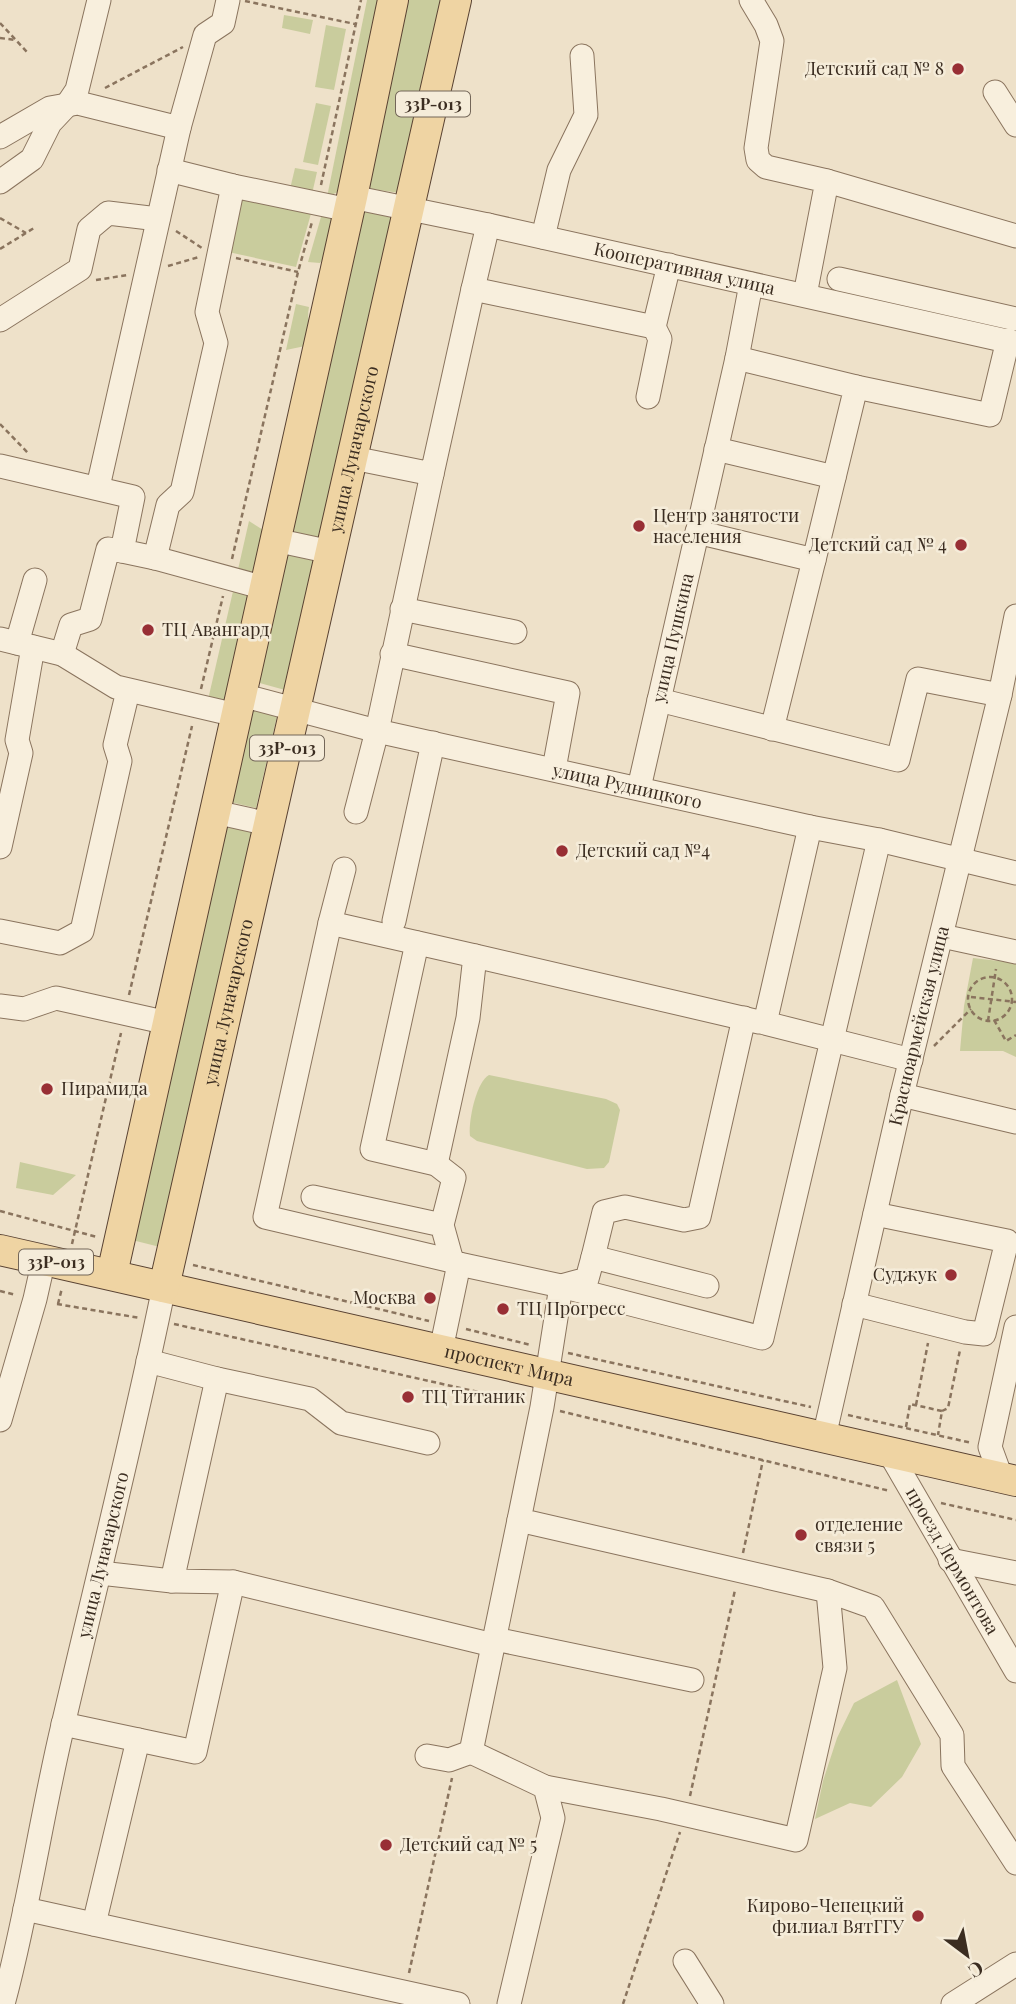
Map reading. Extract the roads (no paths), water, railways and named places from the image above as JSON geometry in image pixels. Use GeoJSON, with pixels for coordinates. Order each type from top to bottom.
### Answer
{"type":"FeatureCollection","features":[{"type":"Feature","properties":{"kind":"main road","name":"33Р-013"},"geometry":{"type":"LineString","coordinates":[[112,1274],[393,0]]}},
{"type":"Feature","properties":{"kind":"main road","name":"улица Луначарского"},"geometry":{"type":"LineString","coordinates":[[164,1287],[456,0]]}},
{"type":"Feature","properties":{"kind":"main road","name":"проспект Мира"},"geometry":{"type":"LineString","coordinates":[[0,1250],[164,1287],[443,1337],[827,1424],[897,1440],[1009,1479]]}},
{"type":"Feature","properties":{"kind":"street"},"geometry":{"type":"LineString","coordinates":[[0,182],[32,159],[50,123],[72,104],[99,0]]}},
{"type":"Feature","properties":{"kind":"street"},"geometry":{"type":"LineString","coordinates":[[98,487],[179,128],[205,35],[223,23],[228,0]]}},
{"type":"Feature","properties":{"kind":"street"},"geometry":{"type":"LineString","coordinates":[[751,0],[766,24],[772,41],[756,148],[758,160],[766,167],[827,181],[1016,236]]}},
{"type":"Feature","properties":{"kind":"street"},"geometry":{"type":"LineString","coordinates":[[542,237],[559,170],[586,115],[582,56]]}},
{"type":"Feature","properties":{"kind":"street"},"geometry":{"type":"LineString","coordinates":[[995,92],[1016,125]]}},
{"type":"Feature","properties":{"kind":"street"},"geometry":{"type":"LineString","coordinates":[[0,137],[50,108],[72,104],[179,128]]}},
{"type":"Feature","properties":{"kind":"street","name":"Кооперативная улица"},"geometry":{"type":"LineString","coordinates":[[169,170],[318,203],[410,209],[751,284],[1013,334]]}},
{"type":"Feature","properties":{"kind":"street"},"geometry":{"type":"LineString","coordinates":[[805,295],[827,181]]}},
{"type":"Feature","properties":{"kind":"street"},"geometry":{"type":"LineString","coordinates":[[155,558],[168,505],[182,492],[216,343],[207,312],[233,186]]}},
{"type":"Feature","properties":{"kind":"street"},"geometry":{"type":"LineString","coordinates":[[0,320],[80,269],[89,229],[108,213],[158,219]]}},
{"type":"Feature","properties":{"kind":"street"},"geometry":{"type":"LineString","coordinates":[[356,812],[377,731],[488,225]]}},
{"type":"Feature","properties":{"kind":"street"},"geometry":{"type":"LineString","coordinates":[[649,397],[660,339],[654,327],[668,265]]}},
{"type":"Feature","properties":{"kind":"street"},"geometry":{"type":"LineString","coordinates":[[737,358],[856,387],[990,415],[1013,334],[839,279]]}},
{"type":"Feature","properties":{"kind":"street","name":"улица Пушкина"},"geometry":{"type":"LineString","coordinates":[[639,788],[737,358],[751,284]]}},
{"type":"Feature","properties":{"kind":"street"},"geometry":{"type":"LineString","coordinates":[[473,289],[654,327]]}},
{"type":"Feature","properties":{"kind":"street"},"geometry":{"type":"LineString","coordinates":[[772,729],[856,387]]}},
{"type":"Feature","properties":{"kind":"street"},"geometry":{"type":"LineString","coordinates":[[716,449],[834,477]]}},
{"type":"Feature","properties":{"kind":"street"},"geometry":{"type":"LineString","coordinates":[[353,458],[432,474]]}},
{"type":"Feature","properties":{"kind":"street"},"geometry":{"type":"LineString","coordinates":[[0,466],[133,497],[122,551]]}},
{"type":"Feature","properties":{"kind":"street"},"geometry":{"type":"LineString","coordinates":[[697,532],[814,560]]}},
{"type":"Feature","properties":{"kind":"street"},"geometry":{"type":"LineString","coordinates":[[275,540],[331,552]]}},
{"type":"Feature","properties":{"kind":"street"},"geometry":{"type":"LineString","coordinates":[[62,654],[71,625],[90,619],[108,549],[155,558],[265,588]]}},
{"type":"Feature","properties":{"kind":"street"},"geometry":{"type":"LineString","coordinates":[[0,847],[22,753],[18,740],[17,643],[35,580]]}},
{"type":"Feature","properties":{"kind":"street"},"geometry":{"type":"LineString","coordinates":[[402,609],[515,632]]}},
{"type":"Feature","properties":{"kind":"street","name":"Красноармейская улица"},"geometry":{"type":"LineString","coordinates":[[827,1424],[902,1095],[921,1055],[942,936],[1012,652],[1016,616]]}},
{"type":"Feature","properties":{"kind":"street","name":"улица Рудницкого"},"geometry":{"type":"LineString","coordinates":[[17,643],[62,654],[94,675],[128,691],[197,705],[296,709],[377,731],[879,840],[1016,873]]}},
{"type":"Feature","properties":{"kind":"street"},"geometry":{"type":"LineString","coordinates":[[392,654],[568,693],[554,769]]}},
{"type":"Feature","properties":{"kind":"street"},"geometry":{"type":"LineString","coordinates":[[659,700],[898,760],[918,679],[1000,695]]}},
{"type":"Feature","properties":{"kind":"street"},"geometry":{"type":"LineString","coordinates":[[0,931],[61,943],[82,931],[120,761],[116,745],[128,691]]}},
{"type":"Feature","properties":{"kind":"street"},"geometry":{"type":"LineString","coordinates":[[394,921],[433,743]]}},
{"type":"Feature","properties":{"kind":"street"},"geometry":{"type":"LineString","coordinates":[[215,812],[270,824]]}},
{"type":"Feature","properties":{"kind":"street"},"geometry":{"type":"LineString","coordinates":[[561,1286],[587,1279],[604,1212],[625,1207],[684,1220],[699,1217],[810,827]]}},
{"type":"Feature","properties":{"kind":"street"},"geometry":{"type":"LineString","coordinates":[[344,869],[265,1217],[561,1286],[762,1338],[879,840]]}},
{"type":"Feature","properties":{"kind":"street"},"geometry":{"type":"LineString","coordinates":[[330,923],[831,1041],[921,1055]]}},
{"type":"Feature","properties":{"kind":"street"},"geometry":{"type":"LineString","coordinates":[[942,936],[1016,952]]}},
{"type":"Feature","properties":{"kind":"street"},"geometry":{"type":"LineString","coordinates":[[417,943],[372,1149],[436,1164],[454,1178],[442,1225],[455,1262],[443,1337]]}},
{"type":"Feature","properties":{"kind":"street"},"geometry":{"type":"LineString","coordinates":[[436,1164],[468,1018],[475,956]]}},
{"type":"Feature","properties":{"kind":"street"},"geometry":{"type":"LineString","coordinates":[[0,1006],[24,1009],[56,998],[168,1023]]}},
{"type":"Feature","properties":{"kind":"street"},"geometry":{"type":"LineString","coordinates":[[902,1095],[1016,1122]]}},
{"type":"Feature","properties":{"kind":"street"},"geometry":{"type":"LineString","coordinates":[[313,1196],[442,1225]]}},
{"type":"Feature","properties":{"kind":"street"},"geometry":{"type":"LineString","coordinates":[[854,1304],[934,1325],[984,1334],[1007,1241],[875,1214]]}},
{"type":"Feature","properties":{"kind":"street"},"geometry":{"type":"LineString","coordinates":[[593,1257],[707,1286]]}},
{"type":"Feature","properties":{"kind":"street"},"geometry":{"type":"LineString","coordinates":[[0,1420],[35,1299],[55,1262]]}},
{"type":"Feature","properties":{"kind":"street"},"geometry":{"type":"LineString","coordinates":[[463,1755],[494,1642],[542,1407],[561,1286]]}},
{"type":"Feature","properties":{"kind":"street","name":"улица Луначарского"},"geometry":{"type":"LineString","coordinates":[[3,2004],[15,1924],[100,1573],[164,1287]]}},
{"type":"Feature","properties":{"kind":"street"},"geometry":{"type":"LineString","coordinates":[[1009,1479],[990,1447],[1016,1327]]}},
{"type":"Feature","properties":{"kind":"street"},"geometry":{"type":"LineString","coordinates":[[148,1362],[310,1399],[341,1423],[428,1443]]}},
{"type":"Feature","properties":{"kind":"street"},"geometry":{"type":"LineString","coordinates":[[172,1581],[218,1379]]}},
{"type":"Feature","properties":{"kind":"street","name":"проезд Лермонтова"},"geometry":{"type":"LineString","coordinates":[[897,1440],[915,1497],[1016,1671]]}},
{"type":"Feature","properties":{"kind":"street"},"geometry":{"type":"LineString","coordinates":[[519,1520],[828,1591],[873,1607],[952,1735],[953,1766],[1016,1863]]}},
{"type":"Feature","properties":{"kind":"street"},"geometry":{"type":"LineString","coordinates":[[950,1560],[1016,1573]]}},
{"type":"Feature","properties":{"kind":"street"},"geometry":{"type":"LineString","coordinates":[[100,1573],[172,1581],[233,1582],[494,1642],[692,1680]]}},
{"type":"Feature","properties":{"kind":"street"},"geometry":{"type":"LineString","coordinates":[[63,1724],[195,1752],[233,1582]]}},
{"type":"Feature","properties":{"kind":"street"},"geometry":{"type":"LineString","coordinates":[[427,1756],[449,1760],[463,1755],[545,1787],[796,1840],[835,1668],[828,1591]]}},
{"type":"Feature","properties":{"kind":"street"},"geometry":{"type":"LineString","coordinates":[[94,1924],[138,1740]]}},
{"type":"Feature","properties":{"kind":"street"},"geometry":{"type":"LineString","coordinates":[[509,2004],[554,1818],[545,1787]]}},
{"type":"Feature","properties":{"kind":"street"},"geometry":{"type":"LineString","coordinates":[[15,1924],[94,1924],[405,1993],[429,2001],[458,2004]]}},
{"type":"Feature","properties":{"kind":"street"},"geometry":{"type":"LineString","coordinates":[[685,1961],[712,2004]]}},
{"type":"Feature","properties":{"kind":"street"},"geometry":{"type":"LineString","coordinates":[[953,2004],[1016,1964]]}},
{"type":"Feature","properties":{"kind":"place","name":"Детский сад № 8"},"geometry":{"type":"Point","coordinates":[958,69]}},
{"type":"Feature","properties":{"kind":"place","name":"Центр занятости населения"},"geometry":{"type":"Point","coordinates":[639,526]}},
{"type":"Feature","properties":{"kind":"place","name":"Детский сад № 4"},"geometry":{"type":"Point","coordinates":[961,545]}},
{"type":"Feature","properties":{"kind":"place","name":"ТЦ Авангард"},"geometry":{"type":"Point","coordinates":[148,630]}},
{"type":"Feature","properties":{"kind":"place","name":"Детский сад №4"},"geometry":{"type":"Point","coordinates":[562,851]}},
{"type":"Feature","properties":{"kind":"place","name":"Пирамида"},"geometry":{"type":"Point","coordinates":[47,1089]}},
{"type":"Feature","properties":{"kind":"place","name":"Суджук"},"geometry":{"type":"Point","coordinates":[951,1275]}},
{"type":"Feature","properties":{"kind":"place","name":"Москва"},"geometry":{"type":"Point","coordinates":[430,1298]}},
{"type":"Feature","properties":{"kind":"place","name":"ТЦ Прогресс"},"geometry":{"type":"Point","coordinates":[503,1309]}},
{"type":"Feature","properties":{"kind":"place","name":"ТЦ Титаник"},"geometry":{"type":"Point","coordinates":[408,1397]}},
{"type":"Feature","properties":{"kind":"place","name":"отделение связи 5"},"geometry":{"type":"Point","coordinates":[801,1535]}},
{"type":"Feature","properties":{"kind":"place","name":"Детский сад № 5"},"geometry":{"type":"Point","coordinates":[386,1845]}},
{"type":"Feature","properties":{"kind":"place","name":"Кирово-Чепецкий филиал ВятГГУ"},"geometry":{"type":"Point","coordinates":[918,1916]}}]}
